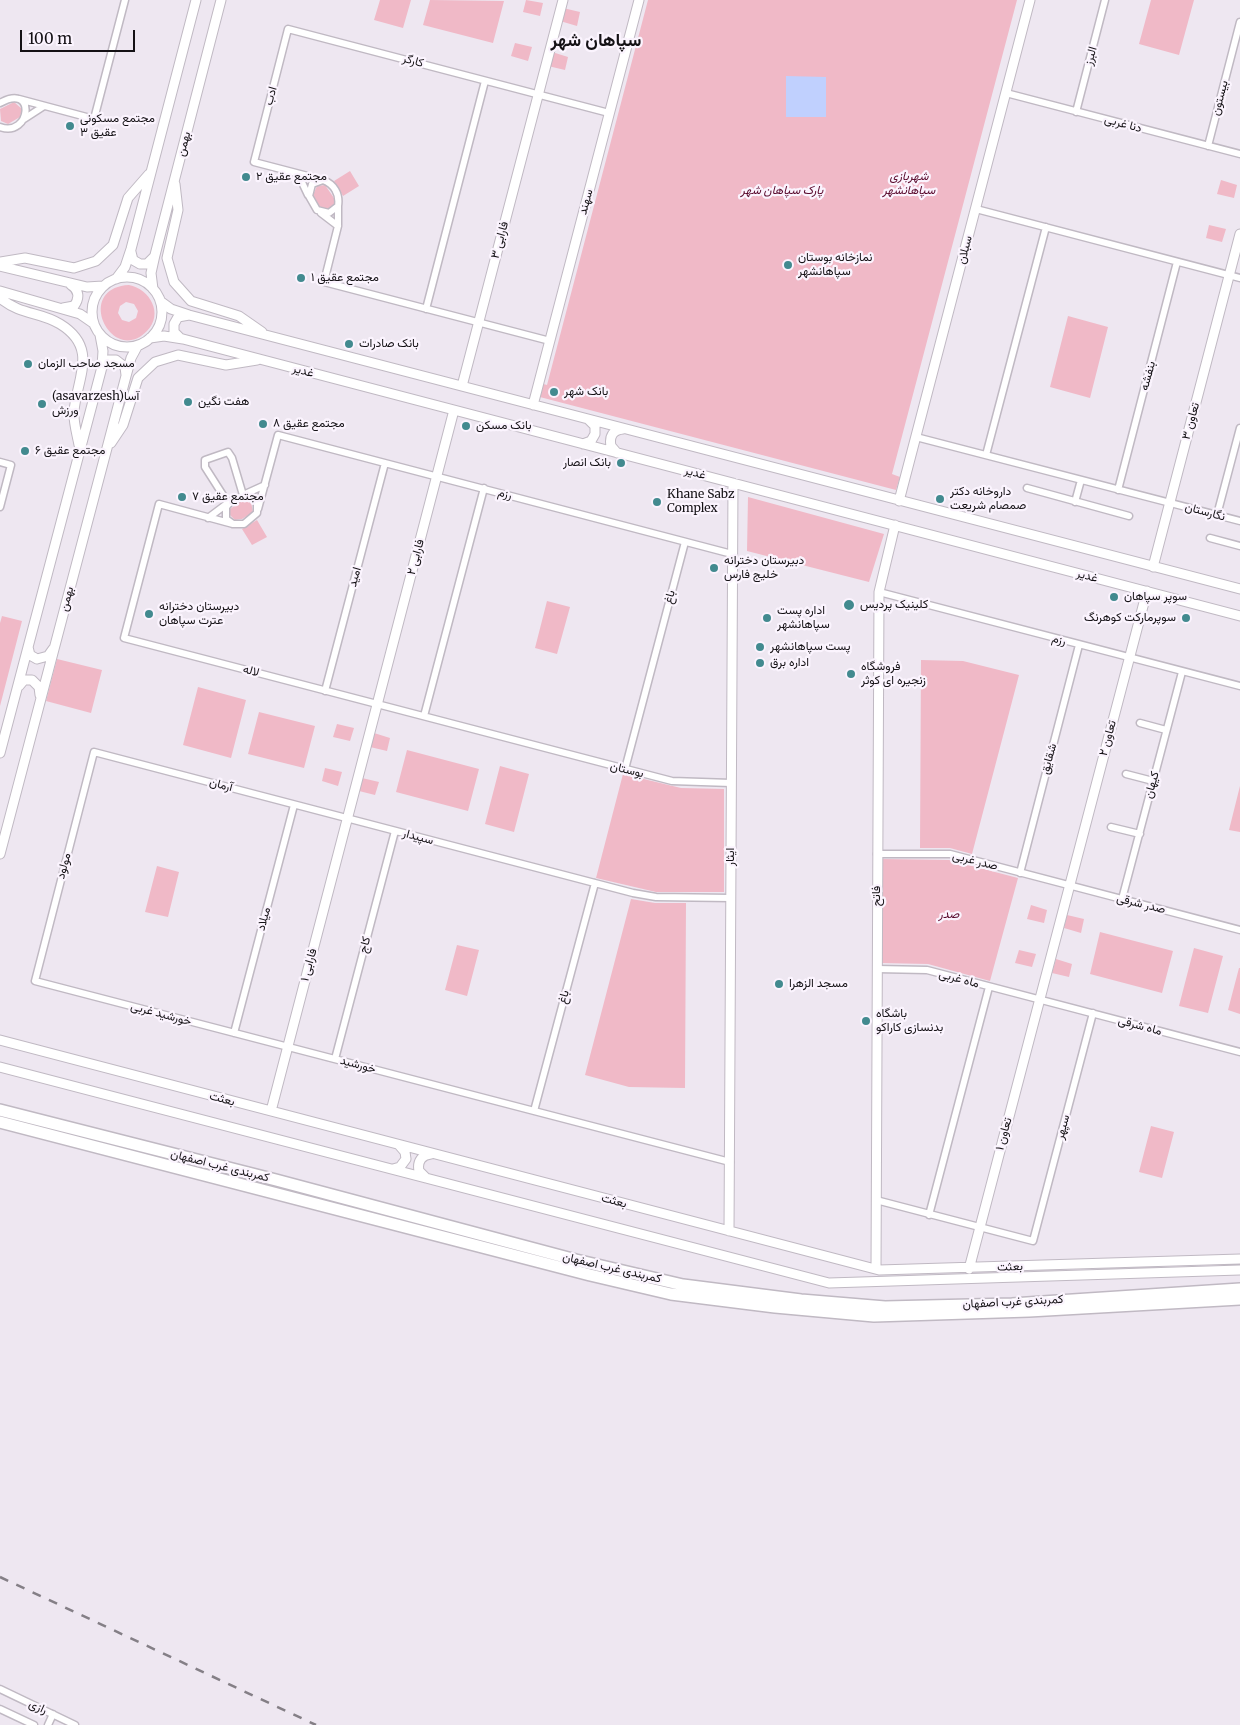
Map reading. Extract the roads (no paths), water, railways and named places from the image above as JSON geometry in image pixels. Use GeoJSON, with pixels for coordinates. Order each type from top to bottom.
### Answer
{"type":"FeatureCollection","features":[{"type":"Feature","properties":{"kind":"highway","name":"کمربندی غرب اصفهان"},"geometry":{"type":"LineString","coordinates":[[0,1110],[276,1180],[576,1260],[683,1285],[801,1300],[885,1307],[1012,1304],[1240,1289]]}},
{"type":"Feature","properties":{"kind":"highway","name":"کمربندی غرب اصفهان"},"geometry":{"type":"LineString","coordinates":[[0,1122],[590,1275],[671,1294],[775,1308],[874,1316],[1029,1311],[1240,1298]]}},
{"type":"Feature","properties":{"kind":"main road","name":"بهمن"},"geometry":{"type":"LineString","coordinates":[[116,279],[125,267],[131,249],[196,0]]}},
{"type":"Feature","properties":{"kind":"main road","name":"بهمن"},"geometry":{"type":"LineString","coordinates":[[153,289],[151,273],[155,255],[221,0]]}},
{"type":"Feature","properties":{"kind":"main road","name":"فارابی ۳"},"geometry":{"type":"LineString","coordinates":[[462,386],[563,0]]}},
{"type":"Feature","properties":{"kind":"main road","name":"سهند"},"geometry":{"type":"LineString","coordinates":[[533,405],[639,0]]}},
{"type":"Feature","properties":{"kind":"main road","name":"سبلان"},"geometry":{"type":"LineString","coordinates":[[899,500],[1030,0]]}},
{"type":"Feature","properties":{"kind":"main road"},"geometry":{"type":"LineString","coordinates":[[0,264],[25,258],[74,268],[96,261],[108,251],[117,238],[128,198],[151,172]]}},
{"type":"Feature","properties":{"kind":"main road"},"geometry":{"type":"LineString","coordinates":[[175,178],[178,210],[167,258],[174,282],[191,300],[239,316],[266,335]]}},
{"type":"Feature","properties":{"kind":"main road","name":"تعاون ۳"},"geometry":{"type":"LineString","coordinates":[[1153,567],[1240,234]]}},
{"type":"Feature","properties":{"kind":"main road"},"geometry":{"type":"LineString","coordinates":[[131,249],[133,260],[140,264],[150,262],[155,255]]}},
{"type":"Feature","properties":{"kind":"main road"},"geometry":{"type":"LineString","coordinates":[[0,264],[69,284],[87,287],[103,286],[116,279],[136,278],[153,289],[160,301],[161,321],[150,338],[138,345],[118,346],[100,335]]}},
{"type":"Feature","properties":{"kind":"main road"},"geometry":{"type":"LineString","coordinates":[[62,308],[74,306],[78,299],[75,288],[69,284]]}},
{"type":"Feature","properties":{"kind":"main road"},"geometry":{"type":"LineString","coordinates":[[94,324],[93,303],[103,286]]}},
{"type":"Feature","properties":{"kind":"main road"},"geometry":{"type":"LineString","coordinates":[[0,291],[80,314],[94,324],[100,335],[103,351],[102,367],[0,753]]}},
{"type":"Feature","properties":{"kind":"main road"},"geometry":{"type":"LineString","coordinates":[[0,298],[14,309],[53,320],[66,328],[77,341],[84,363],[74,411],[80,448]]}},
{"type":"Feature","properties":{"kind":"main road","name":"غدیر"},"geometry":{"type":"LineString","coordinates":[[160,301],[171,309],[189,315],[1240,590]]}},
{"type":"Feature","properties":{"kind":"main road"},"geometry":{"type":"LineString","coordinates":[[183,340],[174,332],[174,324],[181,315],[189,315]]}},
{"type":"Feature","properties":{"kind":"main road","name":"غدیر"},"geometry":{"type":"LineString","coordinates":[[150,338],[164,336],[183,340],[1240,616]]}},
{"type":"Feature","properties":{"kind":"main road","name":"بهمن"},"geometry":{"type":"LineString","coordinates":[[0,854],[126,376],[131,358],[138,345]]}},
{"type":"Feature","properties":{"kind":"main road"},"geometry":{"type":"LineString","coordinates":[[106,452],[123,425],[138,378],[155,362],[178,355],[226,365],[260,360]]}},
{"type":"Feature","properties":{"kind":"main road"},"geometry":{"type":"LineString","coordinates":[[102,367],[108,360],[116,360],[125,367],[126,376]]}},
{"type":"Feature","properties":{"kind":"main road","name":"فارابی ۲"},"geometry":{"type":"LineString","coordinates":[[347,818],[454,410]]}},
{"type":"Feature","properties":{"kind":"main road"},"geometry":{"type":"LineString","coordinates":[[580,443],[591,441],[596,434],[595,426],[586,419]]}},
{"type":"Feature","properties":{"kind":"main road"},"geometry":{"type":"LineString","coordinates":[[619,454],[613,449],[610,438],[614,432],[626,429]]}},
{"type":"Feature","properties":{"kind":"main road","name":"ایثار"},"geometry":{"type":"LineString","coordinates":[[729,1231],[733,483]]}},
{"type":"Feature","properties":{"kind":"main road","name":"فاتح"},"geometry":{"type":"LineString","coordinates":[[876,1270],[879,592],[895,525]]}},
{"type":"Feature","properties":{"kind":"main road","name":"تعاون ۲"},"geometry":{"type":"LineString","coordinates":[[1040,1000],[1147,591]]}},
{"type":"Feature","properties":{"kind":"main road"},"geometry":{"type":"LineString","coordinates":[[28,644],[30,655],[37,660],[48,656],[54,649]]}},
{"type":"Feature","properties":{"kind":"main road"},"geometry":{"type":"LineString","coordinates":[[16,689],[24,680],[32,680],[39,687],[40,698]]}},
{"type":"Feature","properties":{"kind":"main road","name":"فارابی ۱"},"geometry":{"type":"LineString","coordinates":[[271,1111],[347,818]]}},
{"type":"Feature","properties":{"kind":"main road","name":"تعاون ۱"},"geometry":{"type":"LineString","coordinates":[[969,1269],[1040,1000]]}},
{"type":"Feature","properties":{"kind":"main road","name":"بعثت"},"geometry":{"type":"LineString","coordinates":[[0,1040],[876,1270],[969,1269],[1240,1259]]}},
{"type":"Feature","properties":{"kind":"main road","name":"بعثت"},"geometry":{"type":"LineString","coordinates":[[0,1066],[829,1284],[1240,1270]]}},
{"type":"Feature","properties":{"kind":"main road"},"geometry":{"type":"LineString","coordinates":[[391,1169],[400,1167],[406,1159],[405,1152],[397,1144]]}},
{"type":"Feature","properties":{"kind":"main road"},"geometry":{"type":"LineString","coordinates":[[428,1178],[419,1171],[419,1163],[426,1154],[434,1154]]}},
{"type":"Feature","properties":{"kind":"street"},"geometry":{"type":"LineString","coordinates":[[0,103],[10,98],[19,99],[94,119],[125,0]]}},
{"type":"Feature","properties":{"kind":"street","name":"البرز"},"geometry":{"type":"LineString","coordinates":[[1076,112],[1105,0]]}},
{"type":"Feature","properties":{"kind":"street","name":"بیستون"},"geometry":{"type":"LineString","coordinates":[[1208,146],[1240,22]]}},
{"type":"Feature","properties":{"kind":"street","name":"کارگر"},"geometry":{"type":"LineString","coordinates":[[288,29],[610,113]]}},
{"type":"Feature","properties":{"kind":"street","name":"ادب"},"geometry":{"type":"LineString","coordinates":[[288,29],[254,162],[298,174]]}},
{"type":"Feature","properties":{"kind":"street"},"geometry":{"type":"LineString","coordinates":[[426,309],[486,81]]}},
{"type":"Feature","properties":{"kind":"street","name":"دنا غربی"},"geometry":{"type":"LineString","coordinates":[[1006,93],[1240,154]]}},
{"type":"Feature","properties":{"kind":"street"},"geometry":{"type":"LineString","coordinates":[[19,99],[26,108],[23,120]]}},
{"type":"Feature","properties":{"kind":"street"},"geometry":{"type":"LineString","coordinates":[[0,132],[44,106]]}},
{"type":"Feature","properties":{"kind":"street"},"geometry":{"type":"LineString","coordinates":[[0,126],[9,128]]}},
{"type":"Feature","properties":{"kind":"street"},"geometry":{"type":"LineString","coordinates":[[298,174],[317,210],[338,226]]}},
{"type":"Feature","properties":{"kind":"street"},"geometry":{"type":"LineString","coordinates":[[298,174],[323,180],[330,184],[338,194],[338,226],[324,282],[550,341]]}},
{"type":"Feature","properties":{"kind":"street"},"geometry":{"type":"LineString","coordinates":[[309,196],[312,184],[323,180]]}},
{"type":"Feature","properties":{"kind":"street"},"geometry":{"type":"LineString","coordinates":[[317,210],[329,213],[338,206]]}},
{"type":"Feature","properties":{"kind":"street"},"geometry":{"type":"LineString","coordinates":[[976,209],[1240,278]]}},
{"type":"Feature","properties":{"kind":"street"},"geometry":{"type":"LineString","coordinates":[[986,455],[1046,227]]}},
{"type":"Feature","properties":{"kind":"street","name":"بنفشه"},"geometry":{"type":"LineString","coordinates":[[1118,490],[1177,262]]}},
{"type":"Feature","properties":{"kind":"street"},"geometry":{"type":"LineString","coordinates":[[1217,515],[1240,428]]}},
{"type":"Feature","properties":{"kind":"street","name":"رزم"},"geometry":{"type":"LineString","coordinates":[[265,485],[278,434],[732,554]]}},
{"type":"Feature","properties":{"kind":"street","name":"نگارستان"},"geometry":{"type":"LineString","coordinates":[[916,437],[1240,521]]}},
{"type":"Feature","properties":{"kind":"street"},"geometry":{"type":"LineString","coordinates":[[233,524],[225,515],[228,503],[205,467],[205,460],[228,452],[232,458],[243,495]]}},
{"type":"Feature","properties":{"kind":"street"},"geometry":{"type":"LineString","coordinates":[[0,462],[11,465],[0,507]]}},
{"type":"Feature","properties":{"kind":"street","name":"امید"},"geometry":{"type":"LineString","coordinates":[[325,690],[385,463]]}},
{"type":"Feature","properties":{"kind":"street"},"geometry":{"type":"LineString","coordinates":[[1075,502],[1081,480]]}},
{"type":"Feature","properties":{"kind":"street"},"geometry":{"type":"LineString","coordinates":[[208,518],[228,503],[265,485]]}},
{"type":"Feature","properties":{"kind":"street"},"geometry":{"type":"LineString","coordinates":[[208,518],[241,525],[252,519],[258,510],[265,485]]}},
{"type":"Feature","properties":{"kind":"street"},"geometry":{"type":"LineString","coordinates":[[424,716],[484,488]]}},
{"type":"Feature","properties":{"kind":"street"},"geometry":{"type":"LineString","coordinates":[[1027,488],[1129,516]]}},
{"type":"Feature","properties":{"kind":"street"},"geometry":{"type":"LineString","coordinates":[[243,495],[254,498],[258,510]]}},
{"type":"Feature","properties":{"kind":"street","name":"لاله"},"geometry":{"type":"LineString","coordinates":[[208,518],[158,504],[124,638],[424,716]]}},
{"type":"Feature","properties":{"kind":"street"},"geometry":{"type":"LineString","coordinates":[[1210,538],[1240,546]]}},
{"type":"Feature","properties":{"kind":"street","name":"باغ"},"geometry":{"type":"LineString","coordinates":[[625,769],[685,542]]}},
{"type":"Feature","properties":{"kind":"street","name":"رزم"},"geometry":{"type":"LineString","coordinates":[[879,592],[1240,686]]}},
{"type":"Feature","properties":{"kind":"street","name":"شقایق"},"geometry":{"type":"LineString","coordinates":[[1020,873],[1079,645]]}},
{"type":"Feature","properties":{"kind":"street","name":"کیهان"},"geometry":{"type":"LineString","coordinates":[[1122,899],[1182,672]]}},
{"type":"Feature","properties":{"kind":"street","name":"بوستان"},"geometry":{"type":"LineString","coordinates":[[424,716],[681,782],[731,783]]}},
{"type":"Feature","properties":{"kind":"street"},"geometry":{"type":"LineString","coordinates":[[1140,722],[1166,730]]}},
{"type":"Feature","properties":{"kind":"street","name":"آرمان"},"geometry":{"type":"LineString","coordinates":[[94,752],[347,818]]}},
{"type":"Feature","properties":{"kind":"street","name":"مولود"},"geometry":{"type":"LineString","coordinates":[[35,981],[94,752]]}},
{"type":"Feature","properties":{"kind":"street"},"geometry":{"type":"LineString","coordinates":[[1126,774],[1153,781]]}},
{"type":"Feature","properties":{"kind":"street","name":"میلاد"},"geometry":{"type":"LineString","coordinates":[[234,1033],[294,805]]}},
{"type":"Feature","properties":{"kind":"street","name":"سپیدار"},"geometry":{"type":"LineString","coordinates":[[347,818],[594,883],[656,897],[731,898]]}},
{"type":"Feature","properties":{"kind":"street"},"geometry":{"type":"LineString","coordinates":[[1111,827],[1140,834]]}},
{"type":"Feature","properties":{"kind":"street","name":"کاج"},"geometry":{"type":"LineString","coordinates":[[335,1059],[395,831]]}},
{"type":"Feature","properties":{"kind":"street","name":"صدر غربی"},"geometry":{"type":"LineString","coordinates":[[878,854],[950,854],[1070,885]]}},
{"type":"Feature","properties":{"kind":"street","name":"باغ"},"geometry":{"type":"LineString","coordinates":[[534,1112],[594,883]]}},
{"type":"Feature","properties":{"kind":"street","name":"صدر شرقی"},"geometry":{"type":"LineString","coordinates":[[1070,885],[1240,930]]}},
{"type":"Feature","properties":{"kind":"street","name":"ماه غربی"},"geometry":{"type":"LineString","coordinates":[[877,968],[927,970],[1040,1000]]}},
{"type":"Feature","properties":{"kind":"street","name":"خورشید غربی"},"geometry":{"type":"LineString","coordinates":[[35,981],[288,1047]]}},
{"type":"Feature","properties":{"kind":"street"},"geometry":{"type":"LineString","coordinates":[[929,1215],[988,987]]}},
{"type":"Feature","properties":{"kind":"street","name":"ماه شرقی"},"geometry":{"type":"LineString","coordinates":[[1040,1000],[1240,1052]]}},
{"type":"Feature","properties":{"kind":"street","name":"سپهر"},"geometry":{"type":"LineString","coordinates":[[980,1227],[1033,1241],[1093,1013]]}},
{"type":"Feature","properties":{"kind":"street","name":"خورشید"},"geometry":{"type":"LineString","coordinates":[[288,1047],[730,1162]]}},
{"type":"Feature","properties":{"kind":"street"},"geometry":{"type":"LineString","coordinates":[[876,1200],[980,1227]]}},
{"type":"Feature","properties":{"kind":"street","name":"رازی"},"geometry":{"type":"LineString","coordinates":[[0,1689],[76,1725]]}},
{"type":"Feature","properties":{"kind":"street","name":"رازی"},"geometry":{"type":"LineString","coordinates":[[0,1709],[34,1725]]}},
{"type":"Feature","properties":{"kind":"street"},"geometry":{"type":"LineString","coordinates":[[48,1725],[53,1714]]}},
{"type":"Feature","properties":{"kind":"water"},"geometry":{"type":"Polygon","coordinates":[[[786,76],[826,77],[826,117],[786,117],[786,76]]]}},
{"type":"Feature","properties":{"kind":"railway"},"geometry":{"type":"LineString","coordinates":[[0,1577],[316,1725]]}},
{"type":"Feature","properties":{"kind":"place","name":"مجتمع مسکونی عقیق ۳"},"geometry":{"type":"Point","coordinates":[70,126]}},
{"type":"Feature","properties":{"kind":"place","name":"مجتمع عقیق ۲"},"geometry":{"type":"Point","coordinates":[246,177]}},
{"type":"Feature","properties":{"kind":"place","name":"نمازخانه بوستان سپاهانشهر"},"geometry":{"type":"Point","coordinates":[788,265]}},
{"type":"Feature","properties":{"kind":"place","name":"مجتمع عقیق ۱"},"geometry":{"type":"Point","coordinates":[301,278]}},
{"type":"Feature","properties":{"kind":"place","name":"بانک صادرات"},"geometry":{"type":"Point","coordinates":[349,344]}},
{"type":"Feature","properties":{"kind":"place","name":"مسجد صاحب الزمان"},"geometry":{"type":"Point","coordinates":[28,364]}},
{"type":"Feature","properties":{"kind":"place","name":"بانک شهر"},"geometry":{"type":"Point","coordinates":[554,392]}},
{"type":"Feature","properties":{"kind":"place","name":"هفت نگین"},"geometry":{"type":"Point","coordinates":[188,402]}},
{"type":"Feature","properties":{"kind":"place","name":"(asavarzesh)آسا ورزش"},"geometry":{"type":"Point","coordinates":[42,404]}},
{"type":"Feature","properties":{"kind":"place","name":"مجتمع عقیق ۸"},"geometry":{"type":"Point","coordinates":[263,424]}},
{"type":"Feature","properties":{"kind":"place","name":"بانک مسکن"},"geometry":{"type":"Point","coordinates":[466,426]}},
{"type":"Feature","properties":{"kind":"place","name":"مجتمع عقیق ۶"},"geometry":{"type":"Point","coordinates":[25,451]}},
{"type":"Feature","properties":{"kind":"place","name":"بانک انصار"},"geometry":{"type":"Point","coordinates":[621,463]}},
{"type":"Feature","properties":{"kind":"place","name":"مجتمع عقیق ۷"},"geometry":{"type":"Point","coordinates":[182,497]}},
{"type":"Feature","properties":{"kind":"place","name":"داروخانه دکتر صمصام شریعت"},"geometry":{"type":"Point","coordinates":[940,499]}},
{"type":"Feature","properties":{"kind":"place","name":"Khane Sabz Complex"},"geometry":{"type":"Point","coordinates":[657,502]}},
{"type":"Feature","properties":{"kind":"place","name":"دبیرستان دخترانه خلیج فارس"},"geometry":{"type":"Point","coordinates":[714,568]}},
{"type":"Feature","properties":{"kind":"place","name":"سوپر سپاهان"},"geometry":{"type":"Point","coordinates":[1114,597]}},
{"type":"Feature","properties":{"kind":"place","name":"کلینیک پردیس"},"geometry":{"type":"Point","coordinates":[849,605]}},
{"type":"Feature","properties":{"kind":"place","name":"دبیرستان دخترانه عترت سپاهان"},"geometry":{"type":"Point","coordinates":[149,614]}},
{"type":"Feature","properties":{"kind":"place","name":"اداره پست سپاهانشهر"},"geometry":{"type":"Point","coordinates":[767,618]}},
{"type":"Feature","properties":{"kind":"place","name":"سوپرمارکت کوهرنگ"},"geometry":{"type":"Point","coordinates":[1186,618]}},
{"type":"Feature","properties":{"kind":"place","name":"پست سپاهانشهر"},"geometry":{"type":"Point","coordinates":[760,647]}},
{"type":"Feature","properties":{"kind":"place","name":"اداره برق"},"geometry":{"type":"Point","coordinates":[760,663]}},
{"type":"Feature","properties":{"kind":"place","name":"فروشگاه زنجیره ای کوثر"},"geometry":{"type":"Point","coordinates":[851,674]}},
{"type":"Feature","properties":{"kind":"place","name":"مسجد الزهرا"},"geometry":{"type":"Point","coordinates":[779,984]}},
{"type":"Feature","properties":{"kind":"place","name":"باشگاه بدنسازی کاراکو"},"geometry":{"type":"Point","coordinates":[866,1021]}},
{"type":"Feature","properties":{"kind":"district","name":"سپاهان شهر"},"geometry":{"type":"Point","coordinates":[596,41]}},
{"type":"Feature","properties":{"kind":"park label","name":"شهربازی سپاهانشهر"},"geometry":{"type":"Point","coordinates":[909,184]}},
{"type":"Feature","properties":{"kind":"park label","name":"پارک سپاهان شهر"},"geometry":{"type":"Point","coordinates":[782,191]}},
{"type":"Feature","properties":{"kind":"park label","name":"صدر"},"geometry":{"type":"Point","coordinates":[949,915]}}]}
